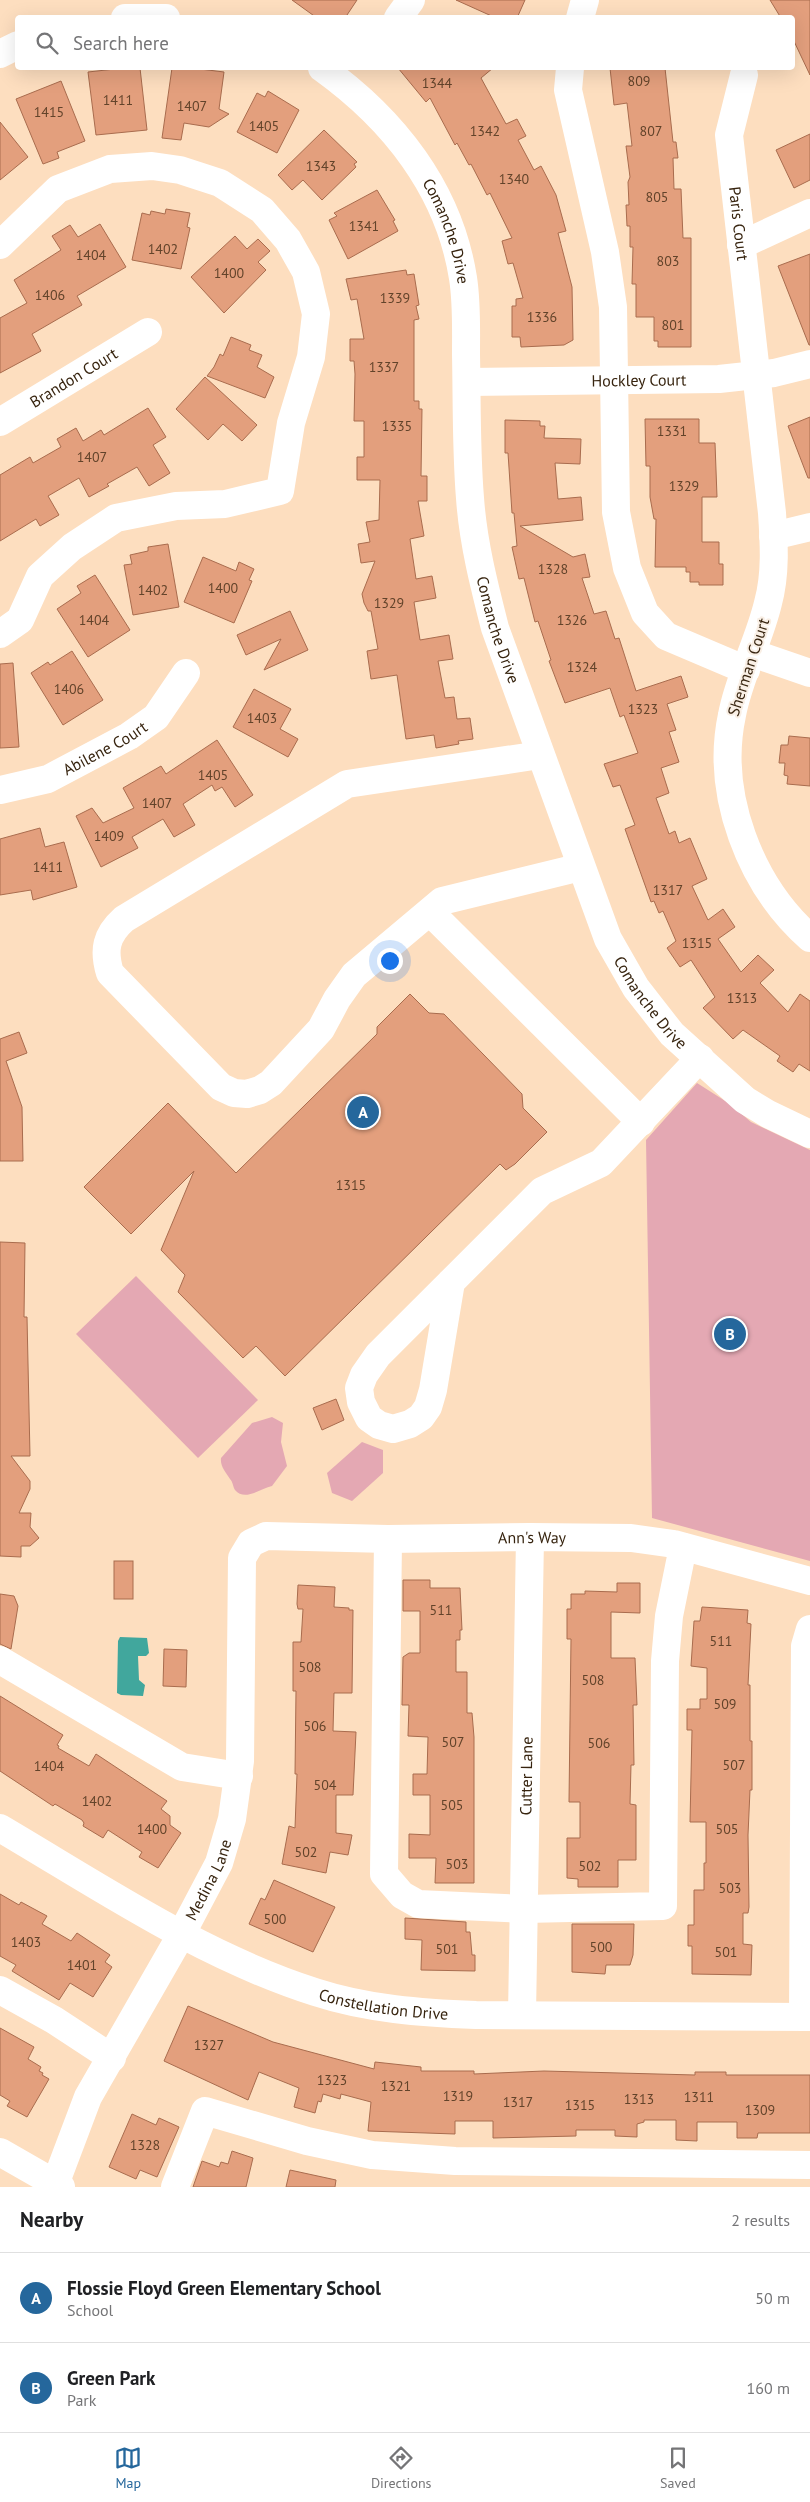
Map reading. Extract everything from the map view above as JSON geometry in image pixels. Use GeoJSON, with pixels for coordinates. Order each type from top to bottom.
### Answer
{"type":"FeatureCollection","features":[{"type":"Feature","properties":{"kind":"street"},"geometry":{"type":"LineString","coordinates":[[400,15],[411,0]]}},
{"type":"Feature","properties":{"kind":"street"},"geometry":{"type":"LineString","coordinates":[[581,15],[585,0]]}},
{"type":"Feature","properties":{"kind":"street"},"geometry":{"type":"LineString","coordinates":[[0,54],[15,46]]}},
{"type":"Feature","properties":{"kind":"street","name":"Comanche Drive"},"geometry":{"type":"LineString","coordinates":[[330,70],[352,76],[374,109],[396,132],[412,155],[446,217],[463,278],[470,499],[481,574],[495,628],[608,939],[636,988],[672,1034],[746,1100],[768,1114],[810,1134]]}},
{"type":"Feature","properties":{"kind":"street"},"geometry":{"type":"LineString","coordinates":[[570,70],[568,90],[605,252],[614,307],[616,512],[627,568],[645,613],[666,636],[749,662],[810,673]]}},
{"type":"Feature","properties":{"kind":"street","name":"Paris Court"},"geometry":{"type":"LineString","coordinates":[[744,75],[729,135],[756,375]]}},
{"type":"Feature","properties":{"kind":"street"},"geometry":{"type":"LineString","coordinates":[[0,246],[58,189],[110,169],[152,166],[180,170],[220,182],[262,210],[288,240],[306,272],[316,314],[311,358],[291,423],[280,491],[225,504],[176,506],[116,518],[72,547],[40,576],[20,620],[0,634]]}},
{"type":"Feature","properties":{"kind":"street"},"geometry":{"type":"LineString","coordinates":[[741,245],[810,213]]}},
{"type":"Feature","properties":{"kind":"street","name":"Brandon Court"},"geometry":{"type":"LineString","coordinates":[[0,422],[148,332]]}},
{"type":"Feature","properties":{"kind":"street","name":"Hockley Court"},"geometry":{"type":"LineString","coordinates":[[466,382],[719,379],[756,375],[810,364]]}},
{"type":"Feature","properties":{"kind":"street","name":"Sherman Court"},"geometry":{"type":"LineString","coordinates":[[756,375],[773,536],[772,587],[731,715],[728,760],[733,803],[744,840],[761,877],[787,915],[810,938]]}},
{"type":"Feature","properties":{"kind":"street"},"geometry":{"type":"LineString","coordinates":[[773,536],[810,527]]}},
{"type":"Feature","properties":{"kind":"street","name":"Abilene Court"},"geometry":{"type":"LineString","coordinates":[[0,790],[48,779],[128,736],[156,717],[186,673]]}},
{"type":"Feature","properties":{"kind":"street"},"geometry":{"type":"LineString","coordinates":[[540,755],[347,784],[124,920],[113,930],[108,942],[106,959],[110,973],[221,1087],[234,1093],[247,1094],[260,1090],[281,1074],[321,1029],[337,999],[354,975],[442,901],[581,867]]}},
{"type":"Feature","properties":{"kind":"street"},"geometry":{"type":"LineString","coordinates":[[430,912],[641,1122]]}},
{"type":"Feature","properties":{"kind":"street"},"geometry":{"type":"LineString","coordinates":[[451,1282],[433,1390],[428,1407],[421,1417],[410,1424],[393,1429],[379,1425],[369,1418],[361,1402],[359,1388],[364,1375],[378,1354],[542,1191],[602,1162],[700,1058]]}},
{"type":"Feature","properties":{"kind":"street","name":"Ann's Way"},"geometry":{"type":"LineString","coordinates":[[250,1543],[266,1536],[290,1535],[388,1539],[631,1538],[683,1547],[810,1581]]}},
{"type":"Feature","properties":{"kind":"street","name":"Cutter Lane"},"geometry":{"type":"LineString","coordinates":[[522,2015],[530,1537]]}},
{"type":"Feature","properties":{"kind":"street"},"geometry":{"type":"LineString","coordinates":[[388,1539],[384,1874],[402,1895],[418,1904],[524,1909],[663,1906],[665,1661],[669,1616],[683,1547]]}},
{"type":"Feature","properties":{"kind":"street","name":"Medina Lane"},"geometry":{"type":"LineString","coordinates":[[56,2186],[77,2122],[88,2097],[181,1935],[219,1863],[232,1819],[239,1776],[242,1558],[250,1543]]}},
{"type":"Feature","properties":{"kind":"street"},"geometry":{"type":"LineString","coordinates":[[807,2017],[806,1646],[810,1629]]}},
{"type":"Feature","properties":{"kind":"street"},"geometry":{"type":"LineString","coordinates":[[0,1660],[182,1767],[239,1776]]}},
{"type":"Feature","properties":{"kind":"street","name":"Constellation Drive"},"geometry":{"type":"LineString","coordinates":[[0,1828],[181,1935],[253,1969],[316,1993],[371,2006],[425,2013],[807,2017]]}},
{"type":"Feature","properties":{"kind":"street"},"geometry":{"type":"LineString","coordinates":[[0,1990],[54,2020],[112,2058]]}},
{"type":"Feature","properties":{"kind":"street"},"geometry":{"type":"LineString","coordinates":[[175,2187],[205,2111],[307,2142],[372,2155],[455,2161],[810,2165]]}},
{"type":"Feature","properties":{"kind":"street"},"geometry":{"type":"LineString","coordinates":[[0,2152],[56,2186]]}},
{"type":"Feature","properties":{"kind":"shaded area"},"geometry":{"type":"Polygon","coordinates":[[[697,1083],[730,1104],[751,1122],[810,1150],[810,1561],[652,1518],[646,1140],[697,1083]]]}},
{"type":"Feature","properties":{"kind":"shaded area"},"geometry":{"type":"Polygon","coordinates":[[[136,1276],[258,1400],[198,1458],[76,1334],[136,1276]]]}},
{"type":"Feature","properties":{"kind":"shaded area"},"geometry":{"type":"Polygon","coordinates":[[[272,1417],[283,1423],[281,1442],[287,1466],[272,1486],[243,1495],[235,1490],[221,1464],[221,1458],[252,1423],[272,1417]]]}},
{"type":"Feature","properties":{"kind":"shaded area"},"geometry":{"type":"Polygon","coordinates":[[[362,1442],[383,1450],[383,1473],[352,1501],[332,1493],[327,1473],[362,1442]]]}},
{"type":"Feature","properties":{"kind":"water"},"geometry":{"type":"Polygon","coordinates":[[[120,1637],[147,1638],[149,1653],[146,1656],[138,1656],[139,1680],[145,1685],[143,1696],[121,1695],[117,1693],[118,1641],[120,1637]]]}},
{"type":"Feature","properties":{"kind":"building"},"geometry":{"type":"Polygon","coordinates":[[[292,0],[357,0],[347,15],[313,15],[292,0]]]}},
{"type":"Feature","properties":{"kind":"building"},"geometry":{"type":"Polygon","coordinates":[[[456,0],[525,0],[518,15],[489,15],[456,0]]]}},
{"type":"Feature","properties":{"kind":"building"},"geometry":{"type":"Polygon","coordinates":[[[770,0],[810,0],[810,75],[795,43],[795,15],[779,15],[770,0]]]}},
{"type":"Feature","properties":{"kind":"building"},"geometry":{"type":"Polygon","coordinates":[[[140,70],[147,130],[96,135],[88,72],[140,70]]]}},
{"type":"Feature","properties":{"kind":"building"},"geometry":{"type":"Polygon","coordinates":[[[172,70],[224,72],[219,109],[229,114],[209,127],[184,123],[181,140],[162,138],[172,70]]]}},
{"type":"Feature","properties":{"kind":"building"},"geometry":{"type":"Polygon","coordinates":[[[400,70],[491,70],[481,78],[506,124],[517,119],[526,136],[518,140],[534,170],[541,166],[556,195],[566,231],[558,233],[572,287],[573,340],[564,345],[521,347],[520,337],[512,337],[512,306],[516,306],[516,299],[523,298],[513,263],[508,264],[502,241],[512,238],[490,193],[487,195],[471,164],[469,165],[457,143],[455,145],[430,98],[426,102],[400,70]]]}},
{"type":"Feature","properties":{"kind":"building"},"geometry":{"type":"Polygon","coordinates":[[[610,70],[665,70],[673,142],[676,142],[678,158],[673,158],[674,189],[681,189],[683,238],[691,238],[691,347],[658,347],[658,341],[654,341],[654,317],[636,317],[636,284],[632,284],[633,247],[630,247],[630,226],[627,226],[626,205],[629,205],[628,182],[630,177],[626,146],[632,146],[627,103],[614,105],[610,70]]]}},
{"type":"Feature","properties":{"kind":"building"},"geometry":{"type":"Polygon","coordinates":[[[61,81],[85,141],[57,152],[59,158],[43,164],[16,99],[61,81]]]}},
{"type":"Feature","properties":{"kind":"building"},"geometry":{"type":"Polygon","coordinates":[[[268,91],[299,110],[277,153],[237,132],[257,93],[265,97],[268,91]]]}},
{"type":"Feature","properties":{"kind":"building"},"geometry":{"type":"Polygon","coordinates":[[[0,122],[28,157],[0,180],[0,122]]]}},
{"type":"Feature","properties":{"kind":"building"},"geometry":{"type":"Polygon","coordinates":[[[324,130],[357,162],[354,164],[356,167],[322,200],[303,180],[292,190],[278,175],[324,130]]]}},
{"type":"Feature","properties":{"kind":"building"},"geometry":{"type":"Polygon","coordinates":[[[810,134],[810,180],[794,188],[776,150],[810,134]]]}},
{"type":"Feature","properties":{"kind":"building"},"geometry":{"type":"Polygon","coordinates":[[[377,190],[395,220],[393,221],[398,231],[348,259],[329,220],[337,216],[334,213],[377,190]]]}},
{"type":"Feature","properties":{"kind":"building"},"geometry":{"type":"Polygon","coordinates":[[[166,209],[190,213],[187,227],[190,228],[181,269],[132,260],[142,213],[150,215],[151,211],[165,214],[166,209]]]}},
{"type":"Feature","properties":{"kind":"building"},"geometry":{"type":"Polygon","coordinates":[[[100,224],[126,267],[77,296],[82,305],[32,334],[41,351],[0,373],[0,318],[27,303],[14,280],[61,250],[52,236],[70,225],[78,237],[100,224]]]}},
{"type":"Feature","properties":{"kind":"building"},"geometry":{"type":"Polygon","coordinates":[[[235,236],[247,249],[258,239],[270,251],[258,262],[266,270],[224,313],[191,277],[235,236]]]}},
{"type":"Feature","properties":{"kind":"building"},"geometry":{"type":"Polygon","coordinates":[[[810,254],[810,345],[809,345],[778,266],[810,254]]]}},
{"type":"Feature","properties":{"kind":"building"},"geometry":{"type":"Polygon","coordinates":[[[406,270],[407,275],[414,274],[419,305],[416,306],[419,319],[414,320],[414,401],[419,401],[419,409],[422,409],[421,476],[427,476],[427,501],[418,501],[424,536],[410,539],[416,579],[432,576],[436,598],[414,602],[420,640],[449,635],[453,659],[438,661],[445,698],[454,697],[457,719],[470,718],[473,739],[458,741],[459,744],[436,748],[434,735],[406,739],[397,675],[371,679],[367,651],[378,649],[371,611],[368,611],[362,594],[375,561],[361,563],[358,544],[370,542],[366,522],[379,520],[380,480],[357,480],[357,457],[364,457],[364,421],[354,421],[355,374],[354,361],[350,361],[350,339],[364,339],[357,299],[351,300],[346,279],[406,270]]]}},
{"type":"Feature","properties":{"kind":"building"},"geometry":{"type":"Polygon","coordinates":[[[231,337],[251,345],[249,350],[262,355],[257,367],[274,377],[265,398],[207,376],[220,354],[223,356],[231,337]]]}},
{"type":"Feature","properties":{"kind":"building"},"geometry":{"type":"Polygon","coordinates":[[[205,377],[257,425],[242,441],[223,424],[208,440],[176,409],[205,377]]]}},
{"type":"Feature","properties":{"kind":"building"},"geometry":{"type":"Polygon","coordinates":[[[148,408],[166,437],[153,445],[170,473],[149,486],[137,467],[89,497],[79,478],[48,496],[59,515],[40,526],[36,519],[0,541],[0,475],[30,457],[33,463],[61,447],[57,439],[76,428],[83,441],[101,430],[104,435],[148,408]]]}},
{"type":"Feature","properties":{"kind":"building"},"geometry":{"type":"Polygon","coordinates":[[[810,417],[810,478],[808,478],[788,426],[810,417]]]}},
{"type":"Feature","properties":{"kind":"building"},"geometry":{"type":"Polygon","coordinates":[[[645,419],[699,419],[699,443],[715,443],[717,497],[702,497],[702,542],[719,542],[719,564],[723,564],[723,585],[699,585],[699,582],[690,582],[690,572],[686,572],[686,567],[655,567],[656,519],[654,519],[650,497],[650,466],[646,466],[645,419]]]}},
{"type":"Feature","properties":{"kind":"building"},"geometry":{"type":"Polygon","coordinates":[[[505,420],[540,421],[540,426],[545,426],[544,438],[581,439],[580,464],[555,463],[558,499],[581,497],[583,520],[520,526],[573,557],[585,554],[590,577],[582,578],[594,614],[606,611],[615,639],[619,638],[636,691],[681,676],[688,697],[667,704],[676,730],[669,732],[679,762],[661,768],[669,793],[656,798],[669,834],[675,831],[679,843],[690,838],[707,879],[692,886],[708,920],[723,909],[735,927],[718,939],[741,972],[758,955],[774,970],[760,983],[788,1012],[800,994],[810,1001],[810,1071],[799,1064],[793,1072],[777,1061],[780,1056],[743,1030],[733,1039],[703,1008],[715,997],[691,960],[680,967],[667,948],[676,941],[663,911],[659,913],[654,901],[651,902],[625,829],[635,825],[620,785],[613,787],[604,764],[638,753],[624,715],[620,717],[610,688],[565,703],[549,661],[551,660],[538,621],[535,622],[524,578],[519,579],[512,547],[517,546],[514,513],[512,513],[508,453],[505,453],[505,420]]]}},
{"type":"Feature","properties":{"kind":"building"},"geometry":{"type":"Polygon","coordinates":[[[168,544],[179,607],[133,615],[124,565],[132,564],[130,555],[148,551],[148,547],[168,544]]]}},
{"type":"Feature","properties":{"kind":"building"},"geometry":{"type":"Polygon","coordinates":[[[203,557],[236,571],[239,562],[254,569],[249,580],[252,581],[234,623],[184,602],[203,557]]]}},
{"type":"Feature","properties":{"kind":"building"},"geometry":{"type":"Polygon","coordinates":[[[95,575],[130,630],[88,657],[57,609],[81,593],[77,586],[95,575]]]}},
{"type":"Feature","properties":{"kind":"building"},"geometry":{"type":"Polygon","coordinates":[[[290,611],[308,650],[264,670],[281,639],[246,655],[237,635],[290,611]]]}},
{"type":"Feature","properties":{"kind":"building"},"geometry":{"type":"Polygon","coordinates":[[[72,651],[103,700],[63,725],[31,673],[48,662],[50,665],[72,651]]]}},
{"type":"Feature","properties":{"kind":"building"},"geometry":{"type":"Polygon","coordinates":[[[13,663],[19,747],[0,748],[0,664],[13,663]]]}},
{"type":"Feature","properties":{"kind":"building"},"geometry":{"type":"Polygon","coordinates":[[[254,689],[291,709],[280,729],[298,739],[288,757],[233,727],[254,689]]]}},
{"type":"Feature","properties":{"kind":"building"},"geometry":{"type":"Polygon","coordinates":[[[789,736],[810,738],[810,786],[787,784],[788,776],[784,775],[785,763],[779,763],[781,745],[788,745],[789,736]]]}},
{"type":"Feature","properties":{"kind":"building"},"geometry":{"type":"Polygon","coordinates":[[[217,740],[253,795],[235,807],[222,787],[215,791],[212,785],[183,804],[195,825],[174,837],[163,819],[132,837],[138,848],[101,867],[76,816],[92,808],[103,823],[134,808],[123,788],[161,766],[166,774],[217,740]]]}},
{"type":"Feature","properties":{"kind":"building"},"geometry":{"type":"Polygon","coordinates":[[[40,828],[45,847],[64,842],[77,887],[33,900],[31,890],[0,895],[0,839],[40,828]]]}},
{"type":"Feature","properties":{"kind":"building"},"geometry":{"type":"Polygon","coordinates":[[[410,994],[429,1013],[444,1014],[522,1094],[523,1108],[547,1132],[515,1164],[506,1170],[500,1164],[285,1376],[256,1346],[243,1358],[178,1292],[185,1275],[161,1250],[194,1171],[131,1234],[84,1187],[168,1103],[236,1173],[377,1034],[377,1027],[410,994]]]}},
{"type":"Feature","properties":{"kind":"building"},"geometry":{"type":"Polygon","coordinates":[[[19,1032],[27,1053],[6,1061],[22,1107],[23,1161],[0,1161],[0,1039],[19,1032]]]}},
{"type":"Feature","properties":{"kind":"building"},"geometry":{"type":"Polygon","coordinates":[[[0,1242],[25,1243],[24,1317],[27,1317],[30,1456],[11,1456],[30,1481],[30,1489],[19,1513],[31,1513],[30,1527],[39,1538],[30,1546],[21,1546],[21,1557],[0,1556],[0,1242]]]}},
{"type":"Feature","properties":{"kind":"building"},"geometry":{"type":"Polygon","coordinates":[[[336,1399],[344,1420],[322,1430],[313,1408],[336,1399]]]}},
{"type":"Feature","properties":{"kind":"building"},"geometry":{"type":"Polygon","coordinates":[[[114,1561],[133,1561],[133,1599],[114,1599],[114,1561]]]}},
{"type":"Feature","properties":{"kind":"building"},"geometry":{"type":"Polygon","coordinates":[[[403,1580],[430,1580],[430,1588],[460,1588],[462,1630],[460,1630],[460,1640],[456,1640],[456,1672],[467,1672],[467,1713],[472,1713],[474,1737],[474,1883],[435,1883],[436,1858],[409,1858],[409,1834],[430,1835],[430,1795],[413,1795],[413,1774],[427,1774],[428,1737],[408,1736],[409,1705],[402,1705],[403,1657],[409,1653],[420,1653],[420,1611],[403,1611],[403,1580]]]}},
{"type":"Feature","properties":{"kind":"building"},"geometry":{"type":"Polygon","coordinates":[[[617,1583],[640,1583],[640,1613],[611,1612],[611,1658],[635,1658],[637,1705],[633,1705],[634,1765],[631,1765],[630,1804],[636,1805],[636,1860],[618,1860],[618,1887],[578,1887],[578,1879],[567,1878],[567,1838],[580,1838],[580,1802],[569,1802],[571,1639],[567,1639],[567,1609],[571,1609],[571,1594],[585,1594],[585,1591],[617,1592],[617,1583]]]}},
{"type":"Feature","properties":{"kind":"building"},"geometry":{"type":"Polygon","coordinates":[[[298,1585],[335,1587],[334,1607],[353,1610],[352,1693],[334,1693],[333,1731],[356,1732],[353,1795],[336,1795],[336,1833],[352,1835],[348,1855],[330,1852],[326,1873],[282,1864],[289,1826],[295,1828],[297,1774],[295,1774],[296,1691],[293,1691],[293,1642],[301,1642],[303,1609],[298,1609],[298,1585]]]}},
{"type":"Feature","properties":{"kind":"building"},"geometry":{"type":"Polygon","coordinates":[[[0,1594],[14,1596],[18,1606],[11,1649],[0,1644],[0,1594]]]}},
{"type":"Feature","properties":{"kind":"building"},"geometry":{"type":"Polygon","coordinates":[[[702,1607],[748,1610],[747,1623],[751,1624],[748,1685],[750,1685],[752,1790],[750,1790],[748,1835],[749,1907],[748,1913],[743,1913],[743,1944],[752,1945],[751,1975],[692,1974],[692,1946],[688,1946],[688,1925],[694,1925],[694,1890],[704,1890],[704,1863],[706,1863],[706,1822],[690,1822],[692,1730],[687,1730],[687,1709],[700,1709],[700,1699],[707,1699],[707,1668],[691,1666],[694,1621],[700,1621],[702,1607]]]}},
{"type":"Feature","properties":{"kind":"building"},"geometry":{"type":"Polygon","coordinates":[[[164,1649],[187,1650],[186,1687],[163,1686],[164,1649]]]}},
{"type":"Feature","properties":{"kind":"building"},"geometry":{"type":"Polygon","coordinates":[[[0,1696],[63,1735],[57,1745],[59,1746],[58,1748],[89,1766],[96,1754],[167,1801],[161,1809],[170,1816],[170,1825],[181,1833],[158,1868],[139,1857],[142,1852],[108,1830],[103,1838],[83,1826],[82,1820],[55,1804],[53,1806],[0,1771],[0,1696]]]}},
{"type":"Feature","properties":{"kind":"building"},"geometry":{"type":"Polygon","coordinates":[[[274,1880],[335,1907],[313,1952],[249,1924],[261,1898],[265,1900],[274,1880]]]}},
{"type":"Feature","properties":{"kind":"building"},"geometry":{"type":"Polygon","coordinates":[[[0,1894],[19,1905],[21,1902],[47,1916],[42,1924],[71,1941],[77,1933],[110,1955],[105,1962],[112,1967],[93,1997],[70,1983],[59,2000],[12,1971],[16,1965],[0,1956],[0,1894]]]}},
{"type":"Feature","properties":{"kind":"building"},"geometry":{"type":"Polygon","coordinates":[[[405,1918],[466,1922],[466,1932],[470,1932],[472,1955],[475,1955],[475,1971],[421,1970],[422,1940],[405,1939],[405,1918]]]}},
{"type":"Feature","properties":{"kind":"building"},"geometry":{"type":"Polygon","coordinates":[[[572,1924],[634,1924],[633,1955],[630,1965],[606,1965],[605,1974],[572,1972],[572,1924]]]}},
{"type":"Feature","properties":{"kind":"building"},"geometry":{"type":"Polygon","coordinates":[[[188,2006],[273,2042],[374,2069],[375,2062],[421,2067],[421,2071],[474,2071],[474,2074],[544,2071],[695,2075],[695,2072],[726,2072],[726,2075],[810,2075],[810,2133],[758,2133],[757,2138],[737,2138],[737,2122],[697,2122],[697,2141],[676,2140],[676,2120],[644,2120],[644,2122],[637,2124],[637,2137],[615,2136],[615,2130],[576,2130],[576,2136],[493,2138],[493,2121],[455,2121],[455,2134],[368,2131],[371,2102],[341,2094],[340,2099],[323,2094],[321,2102],[318,2101],[315,2113],[294,2107],[299,2088],[259,2072],[248,2100],[164,2061],[188,2006]]]}},
{"type":"Feature","properties":{"kind":"building"},"geometry":{"type":"Polygon","coordinates":[[[0,2028],[34,2047],[28,2059],[41,2067],[39,2071],[49,2079],[27,2117],[7,2106],[10,2101],[0,2095],[0,2028]]]}},
{"type":"Feature","properties":{"kind":"building"},"geometry":{"type":"Polygon","coordinates":[[[132,2114],[156,2125],[159,2118],[179,2127],[157,2177],[140,2170],[136,2179],[109,2167],[132,2114]]]}},
{"type":"Feature","properties":{"kind":"building"},"geometry":{"type":"Polygon","coordinates":[[[232,2151],[253,2158],[246,2187],[193,2187],[202,2161],[219,2167],[221,2162],[228,2164],[232,2151]]]}},
{"type":"Feature","properties":{"kind":"building"},"geometry":{"type":"Polygon","coordinates":[[[290,2170],[336,2180],[335,2187],[286,2187],[290,2170]]]}},
{"type":"Feature","properties":{"kind":"place","name":"Flossie Floyd Green Elementary School"},"geometry":{"type":"Point","coordinates":[363,1112]}},
{"type":"Feature","properties":{"kind":"place","name":"Green Park"},"geometry":{"type":"Point","coordinates":[730,1334]}}]}
